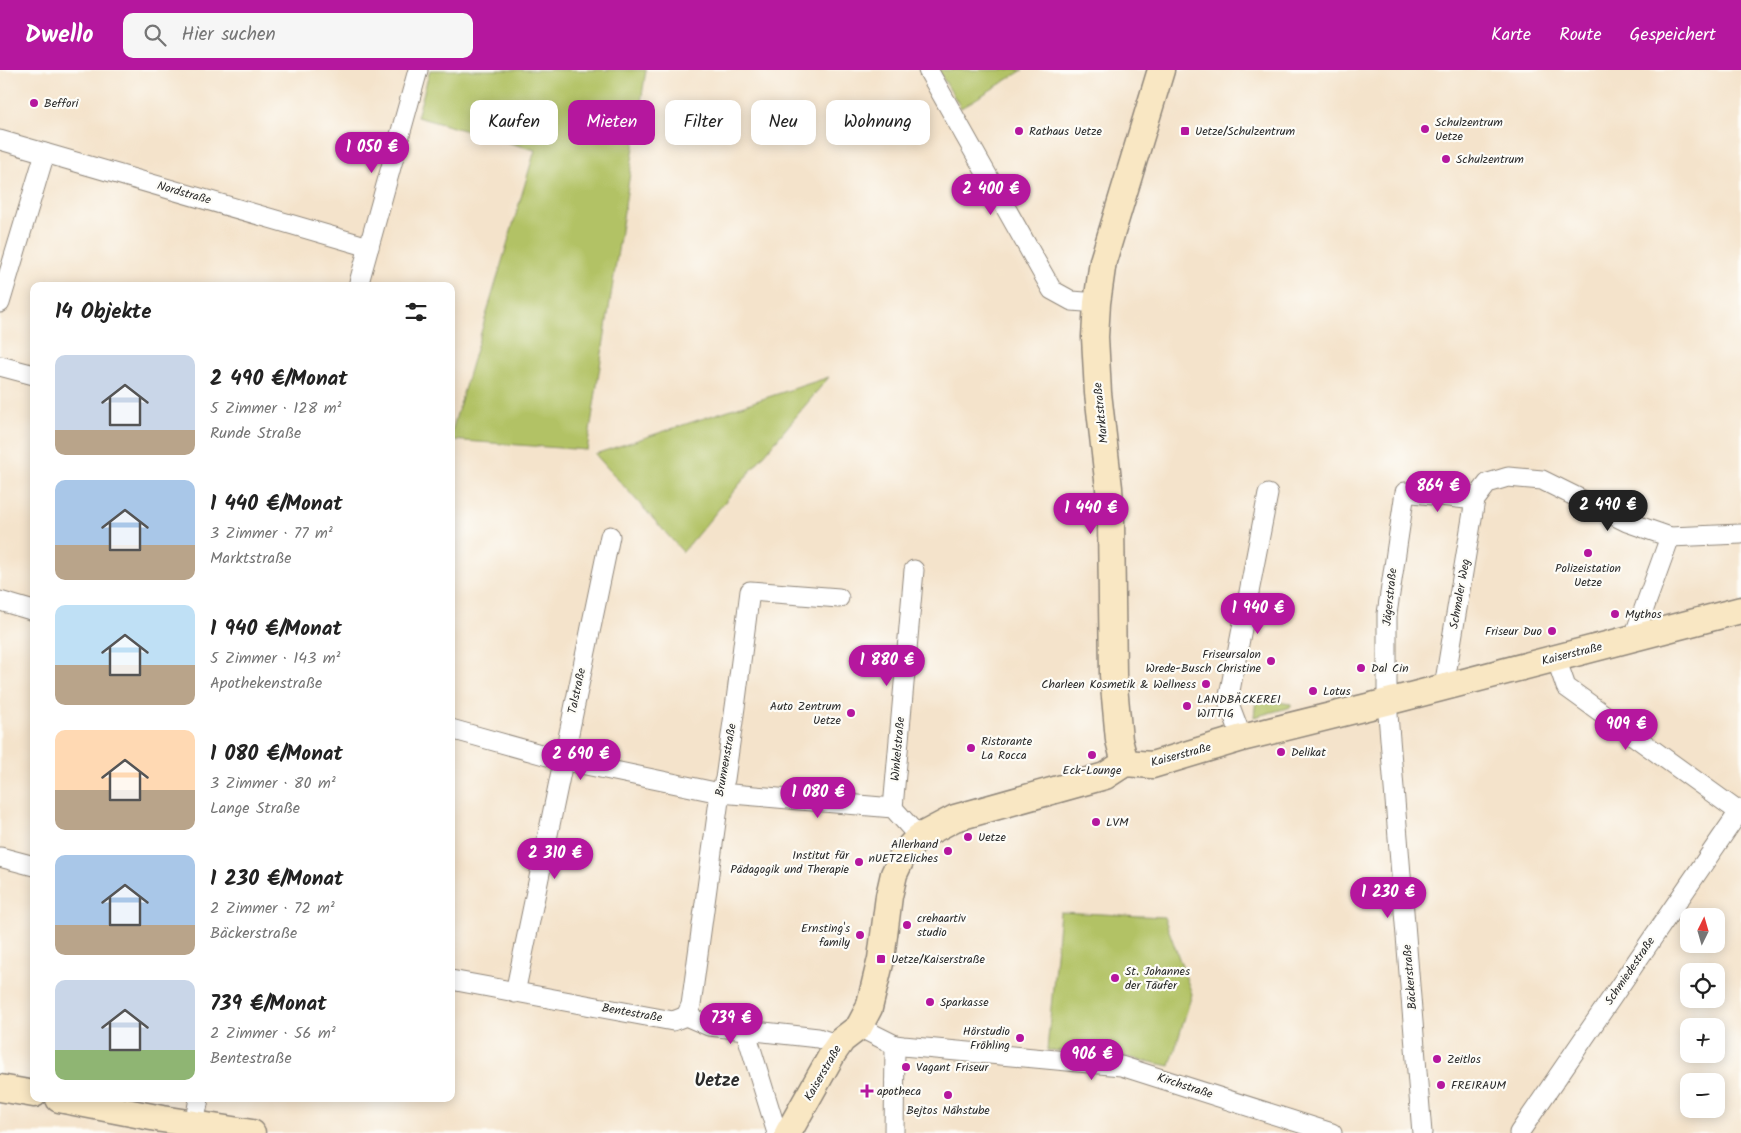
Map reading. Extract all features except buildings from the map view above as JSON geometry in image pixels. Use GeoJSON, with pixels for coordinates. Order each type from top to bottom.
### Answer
{"type":"FeatureCollection","features":[{"type":"Feature","properties":{"kind":"street"},"geometry":{"type":"LineString","coordinates":[[359,282],[418,70]]}},
{"type":"Feature","properties":{"kind":"street"},"geometry":{"type":"LineString","coordinates":[[928,70],[1052,290],[1072,301],[1097,303]]}},
{"type":"Feature","properties":{"kind":"street","name":"Marktstraße"},"geometry":{"type":"LineString","coordinates":[[1125,763],[1119,740],[1113,675],[1112,548],[1109,488],[1095,337],[1097,303],[1103,261],[1161,70]]}},
{"type":"Feature","properties":{"kind":"street","name":"Nordstraße"},"geometry":{"type":"LineString","coordinates":[[0,140],[369,247]]}},
{"type":"Feature","properties":{"kind":"street"},"geometry":{"type":"LineString","coordinates":[[0,303],[7,256],[45,153]]}},
{"type":"Feature","properties":{"kind":"street"},"geometry":{"type":"LineString","coordinates":[[0,366],[30,374]]}},
{"type":"Feature","properties":{"kind":"street"},"geometry":{"type":"LineString","coordinates":[[1476,500],[1488,483],[1508,477],[1542,480],[1627,522],[1670,537],[1741,534]]}},
{"type":"Feature","properties":{"kind":"street","name":"Jägerstraße"},"geometry":{"type":"LineString","coordinates":[[1387,702],[1387,614],[1405,492],[1476,500]]}},
{"type":"Feature","properties":{"kind":"street"},"geometry":{"type":"LineString","coordinates":[[1242,738],[1228,701],[1268,494]]}},
{"type":"Feature","properties":{"kind":"street","name":"Schmaler Weg"},"geometry":{"type":"LineString","coordinates":[[1444,687],[1476,500]]}},
{"type":"Feature","properties":{"kind":"street","name":"Talstraße"},"geometry":{"type":"LineString","coordinates":[[515,993],[610,536]]}},
{"type":"Feature","properties":{"kind":"street"},"geometry":{"type":"LineString","coordinates":[[1633,639],[1670,537]]}},
{"type":"Feature","properties":{"kind":"street","name":"Winkelstraße"},"geometry":{"type":"LineString","coordinates":[[893,808],[914,570]]}},
{"type":"Feature","properties":{"kind":"street","name":"Brunnenstraße"},"geometry":{"type":"LineString","coordinates":[[686,1016],[691,1005],[720,794],[725,778],[734,720],[750,591],[839,598]]}},
{"type":"Feature","properties":{"kind":"street"},"geometry":{"type":"LineString","coordinates":[[0,602],[30,610]]}},
{"type":"Feature","properties":{"kind":"street","name":"Kaiserstraße"},"geometry":{"type":"LineString","coordinates":[[788,1133],[842,1040],[859,1027],[869,1008],[881,959],[889,896],[894,874],[904,853],[920,837],[955,818],[1105,776],[1125,763],[1152,765],[1242,738],[1741,610]]}},
{"type":"Feature","properties":{"kind":"street"},"geometry":{"type":"LineString","coordinates":[[1556,658],[1566,687],[1740,810]]}},
{"type":"Feature","properties":{"kind":"street","name":"Bäckerstraße"},"geometry":{"type":"LineString","coordinates":[[1387,702],[1422,1133]]}},
{"type":"Feature","properties":{"kind":"street"},"geometry":{"type":"LineString","coordinates":[[455,729],[562,760],[720,794],[893,808],[920,837]]}},
{"type":"Feature","properties":{"kind":"street","name":"Schmiedestraße"},"geometry":{"type":"LineString","coordinates":[[1519,1133],[1740,810]]}},
{"type":"Feature","properties":{"kind":"street"},"geometry":{"type":"LineString","coordinates":[[0,857],[30,865]]}},
{"type":"Feature","properties":{"kind":"street","name":"Bentestraße"},"geometry":{"type":"LineString","coordinates":[[455,981],[673,1021],[686,1016]]}},
{"type":"Feature","properties":{"kind":"street"},"geometry":{"type":"LineString","coordinates":[[686,1016],[708,1026],[818,1038],[839,1045]]}},
{"type":"Feature","properties":{"kind":"street","name":"Kirchstraße"},"geometry":{"type":"LineString","coordinates":[[859,1027],[894,1045],[1122,1066],[1332,1133]]}},
{"type":"Feature","properties":{"kind":"street"},"geometry":{"type":"LineString","coordinates":[[745,1029],[777,1133]]}},
{"type":"Feature","properties":{"kind":"street"},"geometry":{"type":"LineString","coordinates":[[894,1045],[894,1133]]}},
{"type":"Feature","properties":{"kind":"street"},"geometry":{"type":"LineString","coordinates":[[0,1088],[30,1093]]}},
{"type":"Feature","properties":{"kind":"street"},"geometry":{"type":"LineString","coordinates":[[80,1102],[194,1118],[252,1133]]}},
{"type":"Feature","properties":{"kind":"green space"},"geometry":{"type":"Polygon","coordinates":[[[430,70],[646,70],[641,100],[568,100],[568,145],[634,145],[587,450],[455,440],[455,420],[535,150],[517,145],[558,145],[558,100],[470,100],[470,132],[417,117],[430,70]]]}},
{"type":"Feature","properties":{"kind":"green space"},"geometry":{"type":"Polygon","coordinates":[[[938,70],[1023,70],[961,108],[938,70]]]}},
{"type":"Feature","properties":{"kind":"green space"},"geometry":{"type":"Polygon","coordinates":[[[829,377],[683,552],[595,454],[829,377]]]}},
{"type":"Feature","properties":{"kind":"green space"},"geometry":{"type":"Polygon","coordinates":[[[1256,699],[1291,704],[1291,707],[1254,717],[1256,699]]]}},
{"type":"Feature","properties":{"kind":"green space"},"geometry":{"type":"Polygon","coordinates":[[[1060,912],[1164,917],[1192,994],[1170,1066],[1116,1055],[1047,1050],[1060,912]]]}},
{"type":"Feature","properties":{"kind":"place","name":"Beffori"},"geometry":{"type":"Point","coordinates":[34,103]}},
{"type":"Feature","properties":{"kind":"place","name":"Schulzentrum Uetze"},"geometry":{"type":"Point","coordinates":[1425,129]}},
{"type":"Feature","properties":{"kind":"place","name":"Rathaus Uetze"},"geometry":{"type":"Point","coordinates":[1019,131]}},
{"type":"Feature","properties":{"kind":"place","name":"Uetze/Schulzentrum"},"geometry":{"type":"Point","coordinates":[1185,131]}},
{"type":"Feature","properties":{"kind":"place","name":"Schulzentrum"},"geometry":{"type":"Point","coordinates":[1446,159]}},
{"type":"Feature","properties":{"kind":"place","name":"Polizeistation Uetze"},"geometry":{"type":"Point","coordinates":[1588,553]}},
{"type":"Feature","properties":{"kind":"place","name":"Mythos"},"geometry":{"type":"Point","coordinates":[1615,614]}},
{"type":"Feature","properties":{"kind":"place","name":"Friseur Duo"},"geometry":{"type":"Point","coordinates":[1552,631]}},
{"type":"Feature","properties":{"kind":"place","name":"Friseursalon Wrede-Busch Christine"},"geometry":{"type":"Point","coordinates":[1271,661]}},
{"type":"Feature","properties":{"kind":"place","name":"Dal Cin"},"geometry":{"type":"Point","coordinates":[1361,668]}},
{"type":"Feature","properties":{"kind":"place","name":"Charleen Kosmetik & Wellness"},"geometry":{"type":"Point","coordinates":[1206,684]}},
{"type":"Feature","properties":{"kind":"place","name":"Lotus"},"geometry":{"type":"Point","coordinates":[1313,691]}},
{"type":"Feature","properties":{"kind":"place","name":"LANDBÄCKEREI WITTIG"},"geometry":{"type":"Point","coordinates":[1187,706]}},
{"type":"Feature","properties":{"kind":"place","name":"Auto Zentrum Uetze"},"geometry":{"type":"Point","coordinates":[851,713]}},
{"type":"Feature","properties":{"kind":"place","name":"Ristorante La Rocca"},"geometry":{"type":"Point","coordinates":[971,748]}},
{"type":"Feature","properties":{"kind":"place","name":"Delikat"},"geometry":{"type":"Point","coordinates":[1281,752]}},
{"type":"Feature","properties":{"kind":"place","name":"Eck-Lounge"},"geometry":{"type":"Point","coordinates":[1092,755]}},
{"type":"Feature","properties":{"kind":"place","name":"LVM"},"geometry":{"type":"Point","coordinates":[1096,822]}},
{"type":"Feature","properties":{"kind":"place","name":"Uetze"},"geometry":{"type":"Point","coordinates":[968,837]}},
{"type":"Feature","properties":{"kind":"place","name":"Allerhand nUETZEliches"},"geometry":{"type":"Point","coordinates":[948,851]}},
{"type":"Feature","properties":{"kind":"place","name":"Institut für Pädagogik und Therapie"},"geometry":{"type":"Point","coordinates":[859,862]}},
{"type":"Feature","properties":{"kind":"place","name":"crehaartiv studio"},"geometry":{"type":"Point","coordinates":[907,925]}},
{"type":"Feature","properties":{"kind":"place","name":"Ernsting's family"},"geometry":{"type":"Point","coordinates":[860,935]}},
{"type":"Feature","properties":{"kind":"place","name":"Uetze/Kaiserstraße"},"geometry":{"type":"Point","coordinates":[881,959]}},
{"type":"Feature","properties":{"kind":"place","name":"St. Johannes der Täufer"},"geometry":{"type":"Point","coordinates":[1115,978]}},
{"type":"Feature","properties":{"kind":"place","name":"Sparkasse"},"geometry":{"type":"Point","coordinates":[930,1002]}},
{"type":"Feature","properties":{"kind":"place","name":"Hörstudio Fröhling"},"geometry":{"type":"Point","coordinates":[1020,1038]}},
{"type":"Feature","properties":{"kind":"place","name":"Zeitlos"},"geometry":{"type":"Point","coordinates":[1437,1059]}},
{"type":"Feature","properties":{"kind":"place","name":"Vagant Friseur"},"geometry":{"type":"Point","coordinates":[906,1067]}},
{"type":"Feature","properties":{"kind":"place","name":"FREIRAUM"},"geometry":{"type":"Point","coordinates":[1441,1085]}},
{"type":"Feature","properties":{"kind":"place","name":"apotheca"},"geometry":{"type":"Point","coordinates":[867,1091]}},
{"type":"Feature","properties":{"kind":"place","name":"Bejtos Nähstube"},"geometry":{"type":"Point","coordinates":[948,1095]}},
{"type":"Feature","properties":{"kind":"district","name":"Uetze"},"geometry":{"type":"Point","coordinates":[717,1081]}}]}
